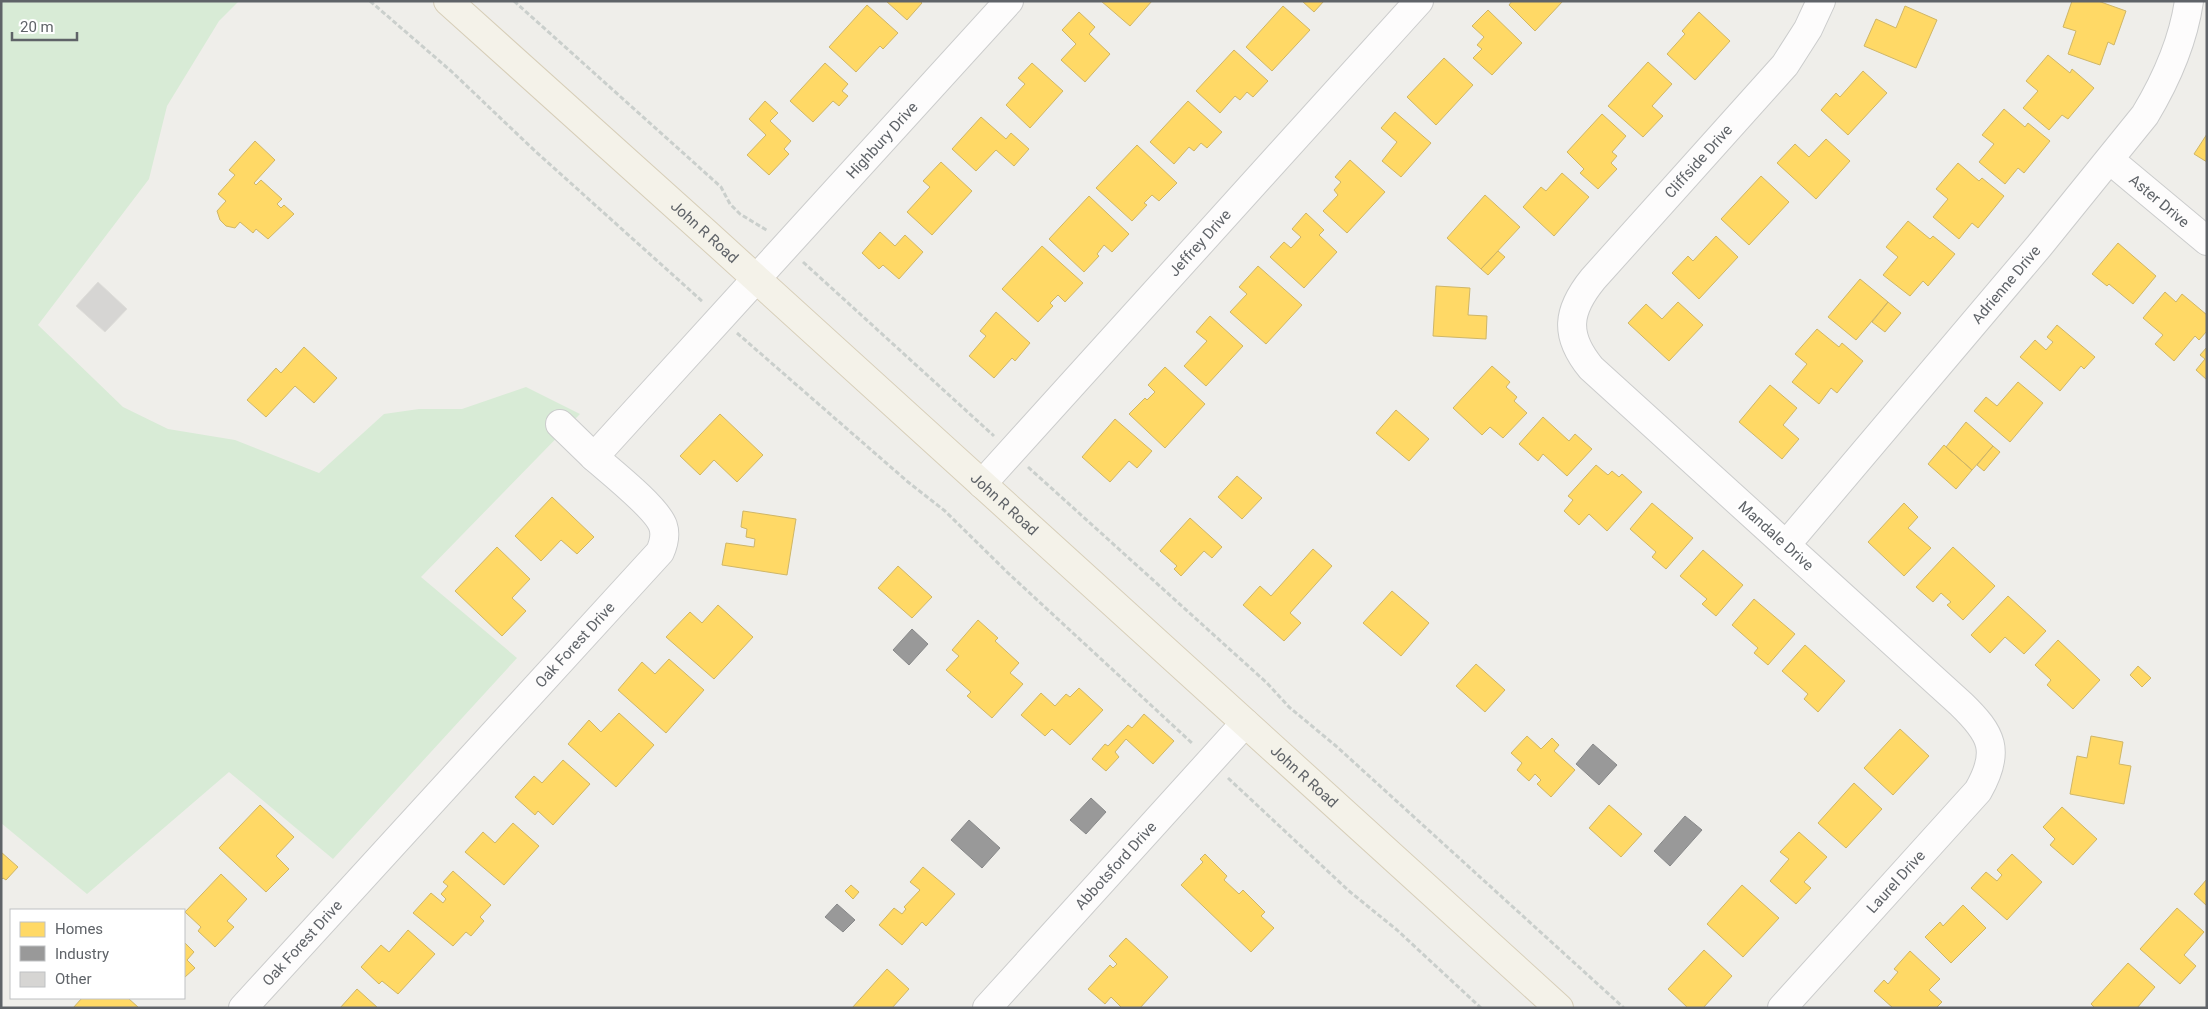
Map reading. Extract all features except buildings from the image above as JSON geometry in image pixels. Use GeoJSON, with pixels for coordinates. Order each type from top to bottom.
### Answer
{"type":"FeatureCollection","features":[{"type":"Feature","properties":{"kind":"main road","name":"John R Road"},"geometry":{"type":"LineString","coordinates":[[448,1],[1559,1008]]}},
{"type":"Feature","properties":{"kind":"street","name":"Highbury Drive"},"geometry":{"type":"LineString","coordinates":[[756,280],[1009,1]]}},
{"type":"Feature","properties":{"kind":"street","name":"Jeffrey Drive"},"geometry":{"type":"LineString","coordinates":[[982,484],[1419,1]]}},
{"type":"Feature","properties":{"kind":"street","name":"Cliffside Drive"},"geometry":{"type":"LineString","coordinates":[[1572,320],[1580,295],[1593,279],[1785,65],[1808,29],[1821,1]]}},
{"type":"Feature","properties":{"kind":"street","name":"Adrienne Drive"},"geometry":{"type":"LineString","coordinates":[[1786,545],[2110,160],[2145,115],[2159,92],[2174,59],[2186,16],[2188,1]]}},
{"type":"Feature","properties":{"kind":"street","name":"Aster Drive"},"geometry":{"type":"LineString","coordinates":[[2110,160],[2207,241]]}},
{"type":"Feature","properties":{"kind":"street"},"geometry":{"type":"LineString","coordinates":[[594,457],[756,280]]}},
{"type":"Feature","properties":{"kind":"street","name":"Mandale Drive"},"geometry":{"type":"LineString","coordinates":[[1572,320],[1574,340],[1580,355],[1591,368],[1967,709],[1985,729],[1990,746]]}},
{"type":"Feature","properties":{"kind":"street","name":"Oak Forest Drive"},"geometry":{"type":"LineString","coordinates":[[243,1008],[660,552],[664,543],[665,533],[659,516],[560,424]]}},
{"type":"Feature","properties":{"kind":"street","name":"Abbotsford Drive"},"geometry":{"type":"LineString","coordinates":[[987,1008],[1245,723]]}},
{"type":"Feature","properties":{"kind":"street","name":"Laurel Drive"},"geometry":{"type":"LineString","coordinates":[[1782,1008],[1978,791],[1989,766],[1990,746]]}},
{"type":"Feature","properties":{"kind":"path"},"geometry":{"type":"LineString","coordinates":[[370,1],[451,71],[549,164],[705,304]]}},
{"type":"Feature","properties":{"kind":"path"},"geometry":{"type":"LineString","coordinates":[[514,1],[721,187],[730,204],[740,214],[770,233]]}},
{"type":"Feature","properties":{"kind":"path"},"geometry":{"type":"LineString","coordinates":[[800,260],[993,436]]}},
{"type":"Feature","properties":{"kind":"path"},"geometry":{"type":"LineString","coordinates":[[747,342],[944,511],[1008,573],[1188,739]]}},
{"type":"Feature","properties":{"kind":"path"},"geometry":{"type":"LineString","coordinates":[[1026,465],[1267,683],[1288,707],[1336,746],[1624,1008]]}},
{"type":"Feature","properties":{"kind":"path"},"geometry":{"type":"LineString","coordinates":[[1233,782],[1349,891],[1397,930],[1481,1008]]}},
{"type":"Feature","properties":{"kind":"green space"},"geometry":{"type":"Polygon","coordinates":[[[1,1],[239,1],[219,21],[167,106],[149,179],[38,325],[123,407],[168,429],[235,440],[319,473],[384,414],[419,409],[462,409],[526,387],[580,414],[421,577],[517,658],[333,859],[229,772],[87,894],[1,823],[1,1]]]}}]}
